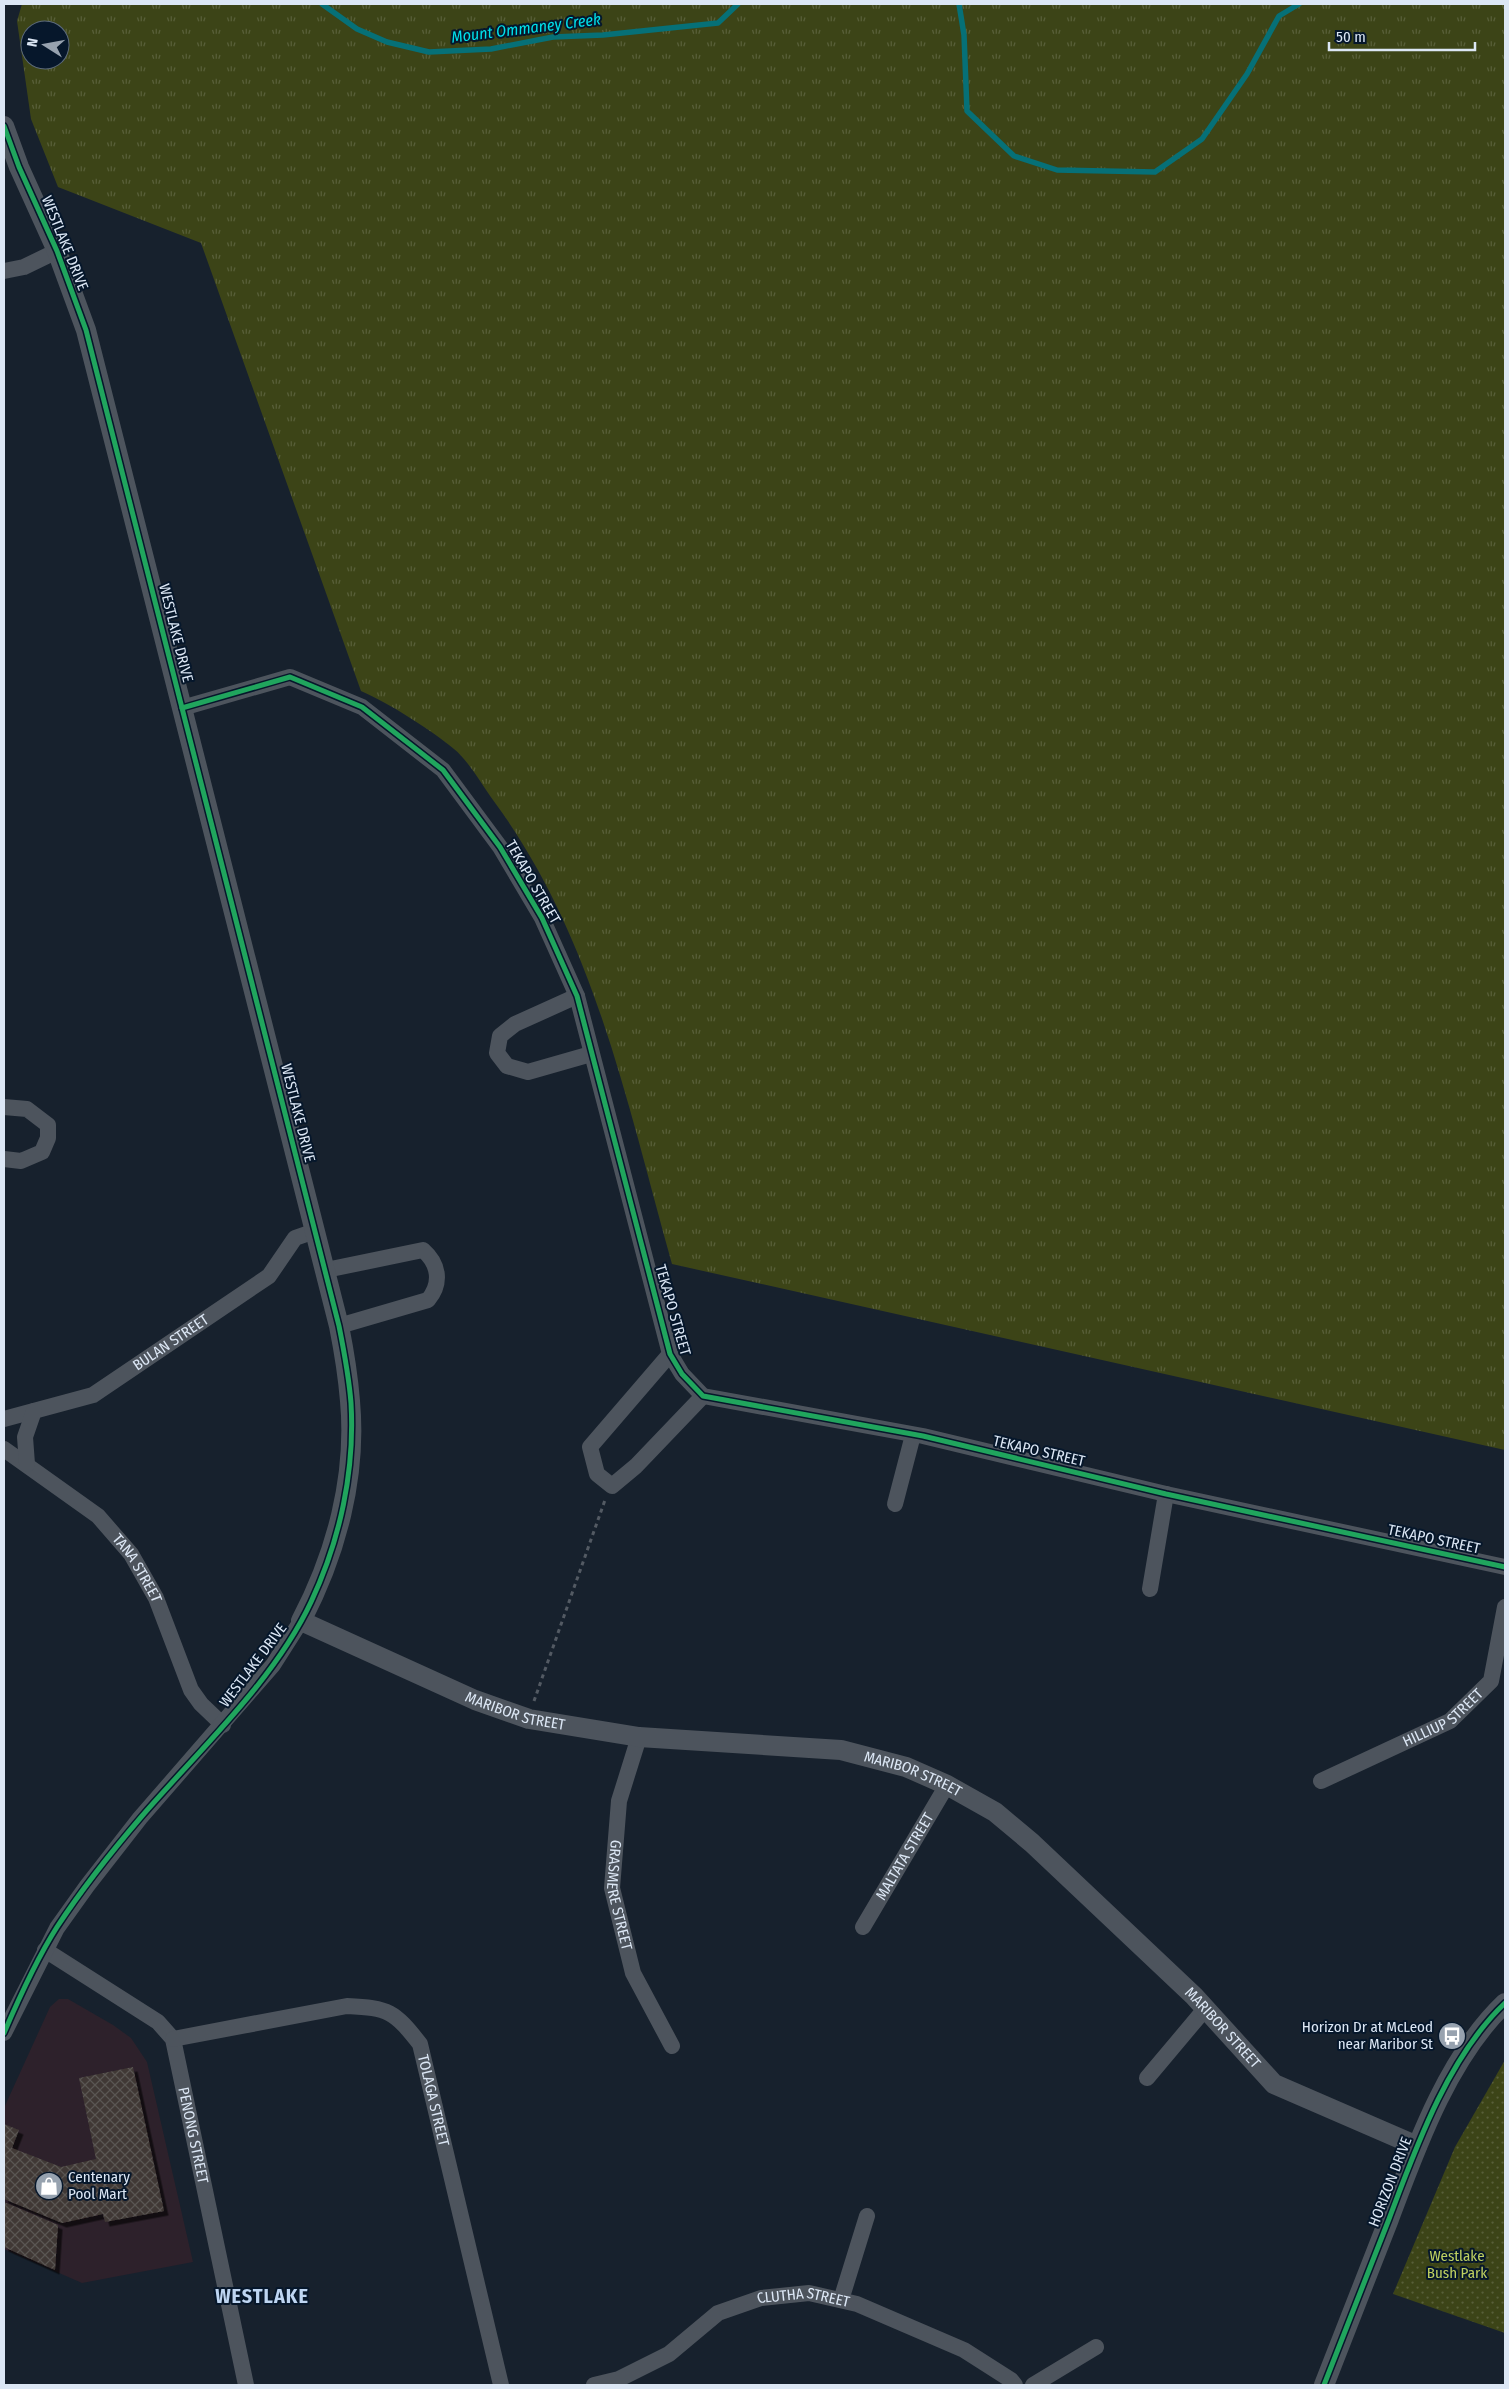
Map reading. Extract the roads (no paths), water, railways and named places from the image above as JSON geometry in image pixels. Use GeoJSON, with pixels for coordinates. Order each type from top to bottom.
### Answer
{"type":"FeatureCollection","features":[{"type":"Feature","properties":{"kind":"street","name":"WESTLAKE DRIVE"},"geometry":{"type":"LineString","coordinates":[[4,126],[19,167],[57,251],[86,330],[340,1326],[350,1403],[349,1468],[337,1532],[312,1601],[273,1665],[223,1725],[140,1818],[57,1928],[4,2033]]}},
{"type":"Feature","properties":{"kind":"street"},"geometry":{"type":"LineString","coordinates":[[4,271],[24,267],[57,251]]}},
{"type":"Feature","properties":{"kind":"street","name":"TEKAPO STREET"},"geometry":{"type":"LineString","coordinates":[[182,708],[290,677],[362,706],[442,770],[500,847],[542,918],[577,996],[670,1354],[682,1374],[703,1396],[914,1434],[1166,1494],[1505,1567]]}},
{"type":"Feature","properties":{"kind":"street"},"geometry":{"type":"LineString","coordinates":[[577,996],[515,1024],[500,1036],[497,1053],[507,1066],[528,1072],[591,1054]]}},
{"type":"Feature","properties":{"kind":"street"},"geometry":{"type":"LineString","coordinates":[[4,1107],[27,1109],[48,1125],[48,1138],[42,1152],[21,1161],[4,1159]]}},
{"type":"Feature","properties":{"kind":"street","name":"BULAN STREET"},"geometry":{"type":"LineString","coordinates":[[4,1419],[93,1395],[269,1276],[295,1238],[315,1230]]}},
{"type":"Feature","properties":{"kind":"street"},"geometry":{"type":"LineString","coordinates":[[326,1270],[424,1250],[430,1256],[438,1275],[436,1290],[428,1300],[340,1326]]}},
{"type":"Feature","properties":{"kind":"street"},"geometry":{"type":"LineString","coordinates":[[670,1354],[590,1448],[597,1474],[612,1486],[636,1466],[703,1396]]}},
{"type":"Feature","properties":{"kind":"street"},"geometry":{"type":"LineString","coordinates":[[27,1464],[25,1437],[34,1412]]}},
{"type":"Feature","properties":{"kind":"street"},"geometry":{"type":"LineString","coordinates":[[895,1504],[914,1434]]}},
{"type":"Feature","properties":{"kind":"street","name":"TANA STREET"},"geometry":{"type":"LineString","coordinates":[[4,1449],[98,1516],[131,1554],[156,1598],[191,1690],[201,1704],[223,1725]]}},
{"type":"Feature","properties":{"kind":"street"},"geometry":{"type":"LineString","coordinates":[[1150,1589],[1166,1494]]}},
{"type":"Feature","properties":{"kind":"street","name":"HILLIUP STREET"},"geometry":{"type":"LineString","coordinates":[[1320,1781],[1450,1721],[1491,1681],[1505,1607]]}},
{"type":"Feature","properties":{"kind":"street","name":"MARIBOR STREET"},"geometry":{"type":"LineString","coordinates":[[301,1621],[475,1700],[529,1718],[640,1737],[841,1750],[906,1767],[947,1785],[995,1812],[1032,1843],[1205,2009],[1274,2084],[1417,2146]]}},
{"type":"Feature","properties":{"kind":"street","name":"GRASMERE STREET"},"geometry":{"type":"LineString","coordinates":[[640,1737],[619,1801],[612,1888],[633,1973],[672,2046]]}},
{"type":"Feature","properties":{"kind":"street","name":"MALTATA STREET"},"geometry":{"type":"LineString","coordinates":[[863,1927],[947,1785]]}},
{"type":"Feature","properties":{"kind":"street"},"geometry":{"type":"LineString","coordinates":[[45,1950],[158,2022],[173,2039]]}},
{"type":"Feature","properties":{"kind":"street","name":"HORIZON DRIVE"},"geometry":{"type":"LineString","coordinates":[[1324,2385],[1417,2146],[1458,2063],[1505,2003]]}},
{"type":"Feature","properties":{"kind":"street","name":"TOLAGA STREET"},"geometry":{"type":"LineString","coordinates":[[173,2039],[348,2006],[376,2008],[399,2018],[420,2044],[502,2385]]}},
{"type":"Feature","properties":{"kind":"street"},"geometry":{"type":"LineString","coordinates":[[1147,2078],[1205,2009]]}},
{"type":"Feature","properties":{"kind":"street","name":"PENONG STREET"},"geometry":{"type":"LineString","coordinates":[[173,2039],[246,2385]]}},
{"type":"Feature","properties":{"kind":"street"},"geometry":{"type":"LineString","coordinates":[[840,2300],[867,2216]]}},
{"type":"Feature","properties":{"kind":"street","name":"CLUTHA STREET"},"geometry":{"type":"LineString","coordinates":[[594,2385],[619,2379],[670,2354],[718,2313],[761,2298],[809,2293],[857,2304],[964,2350],[1011,2380],[1014,2385]]}},
{"type":"Feature","properties":{"kind":"street"},"geometry":{"type":"LineString","coordinates":[[1033,2385],[1096,2347]]}},
{"type":"Feature","properties":{"kind":"waterway","name":"Mount Ommaney Creek"},"geometry":{"type":"LineString","coordinates":[[322,4],[357,29],[387,42],[429,52],[491,49],[553,37],[603,35],[718,23],[738,4]]}},
{"type":"Feature","properties":{"kind":"waterway","name":"Mount Ommaney Creek"},"geometry":{"type":"LineString","coordinates":[[959,4],[964,35],[967,111],[1014,156],[1057,170],[1155,172],[1202,139],[1247,74],[1279,16],[1299,4]]}},
{"type":"Feature","properties":{"kind":"place","name":"Horizon Dr at McLeod near Maribor St"},"geometry":{"type":"Point","coordinates":[1452,2036]}},
{"type":"Feature","properties":{"kind":"place","name":"Centenary Pool Mart"},"geometry":{"type":"Point","coordinates":[49,2186]}},
{"type":"Feature","properties":{"kind":"district","name":"WESTLAKE"},"geometry":{"type":"Point","coordinates":[262,2296]}},
{"type":"Feature","properties":{"kind":"park label","name":"Westlake Bush Park"},"geometry":{"type":"Point","coordinates":[1457,2264]}}]}
